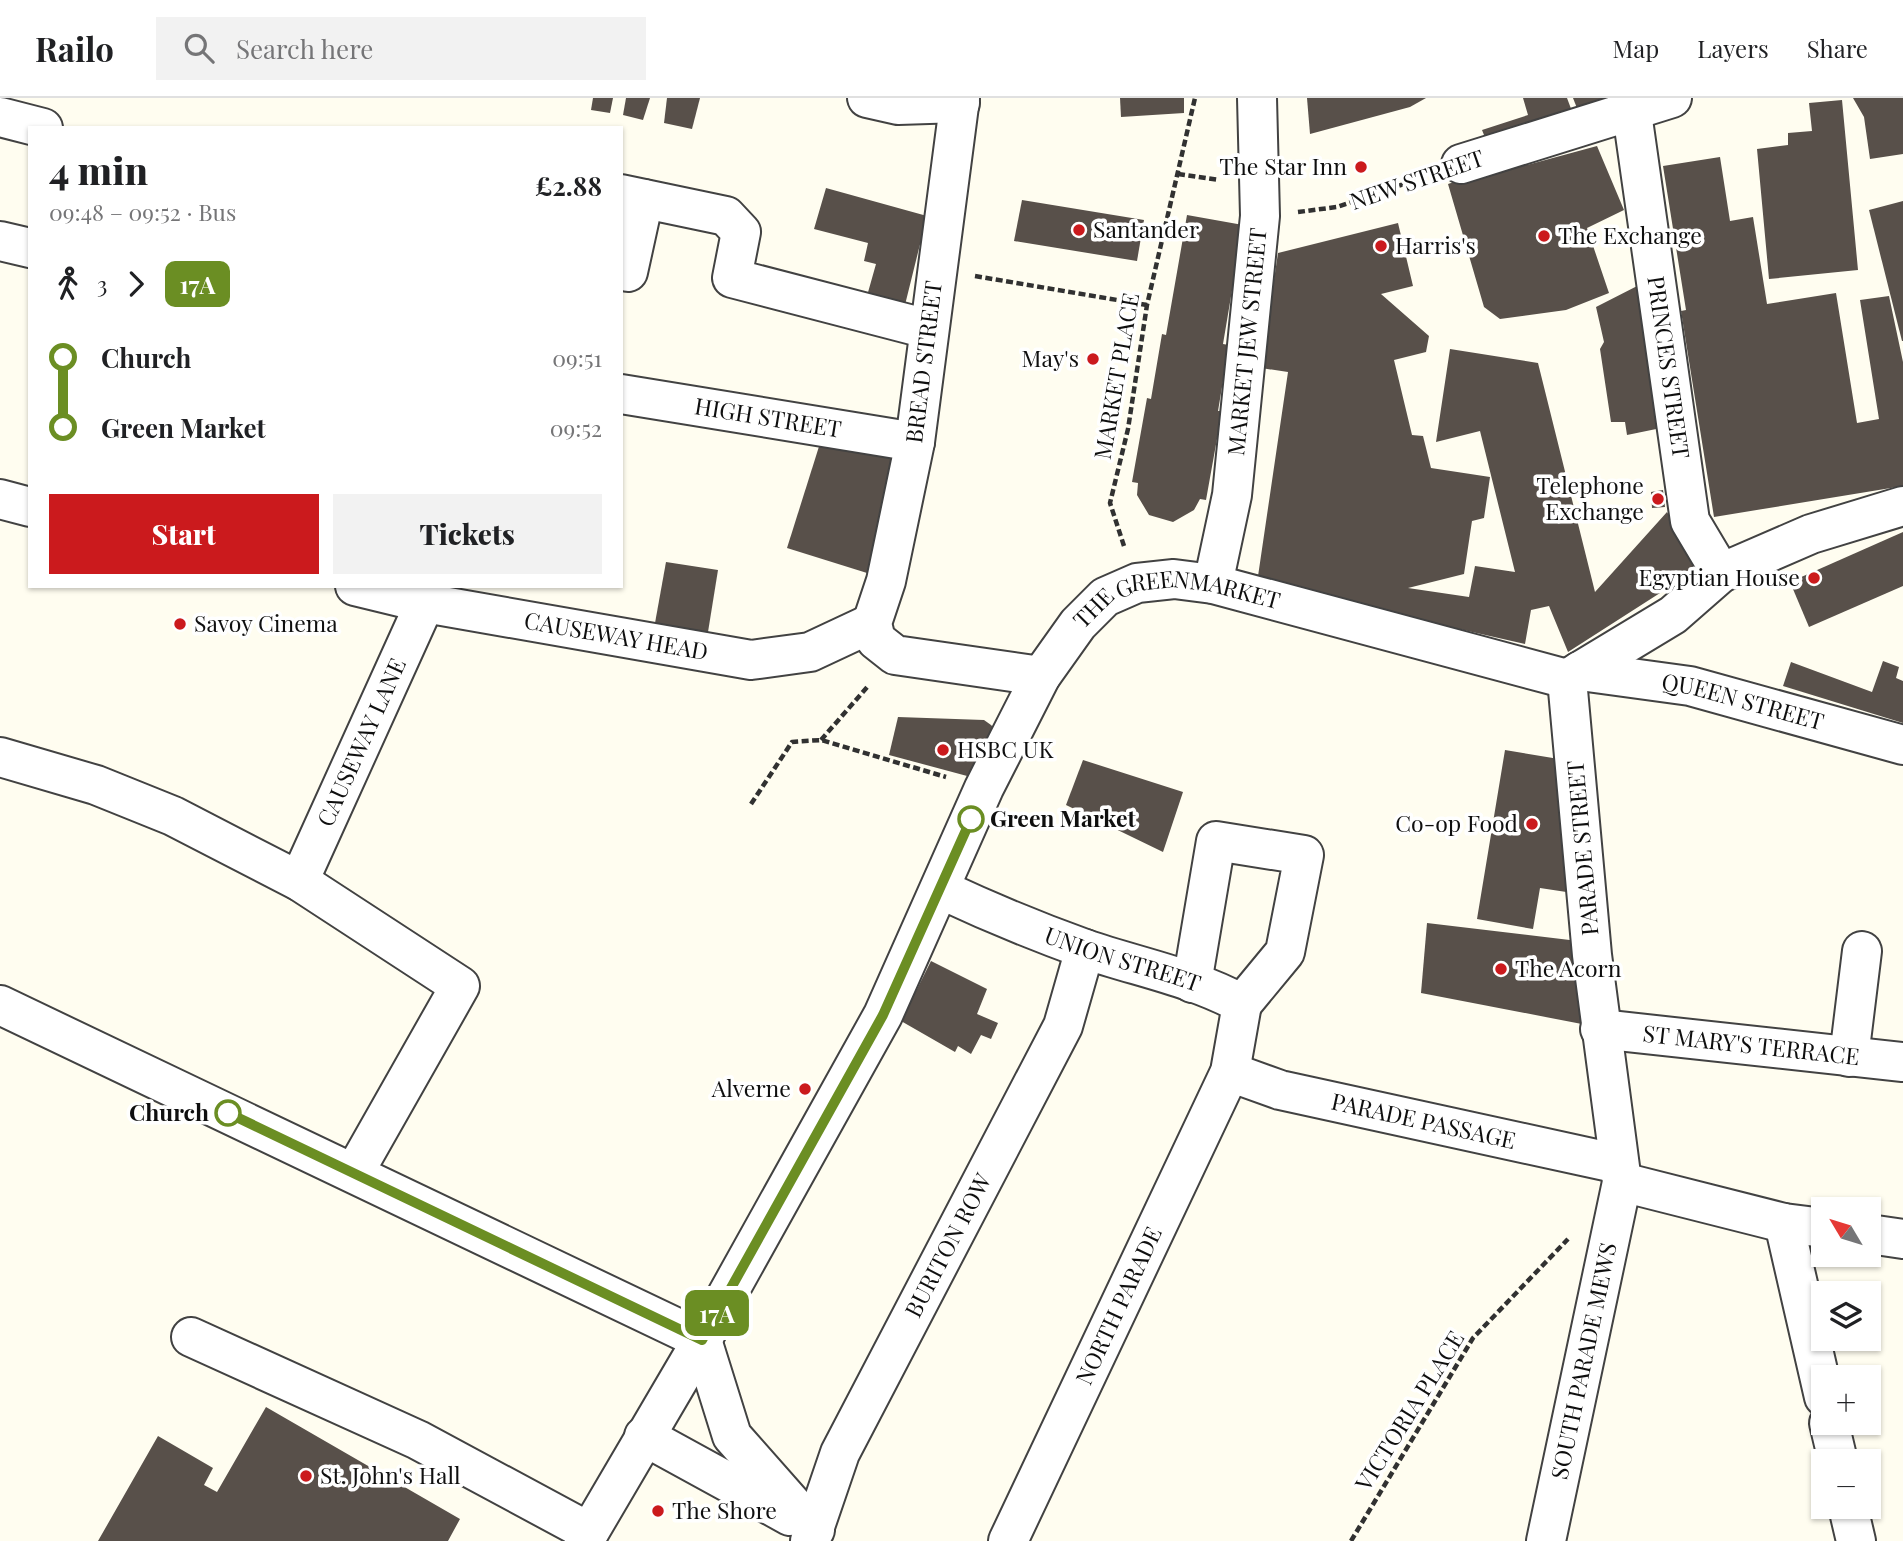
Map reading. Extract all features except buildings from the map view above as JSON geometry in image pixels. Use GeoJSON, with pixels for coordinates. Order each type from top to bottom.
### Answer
{"type":"FeatureCollection","features":[{"type":"Feature","properties":{"kind":"street"},"geometry":{"type":"LineString","coordinates":[[867,98],[898,105],[960,100]]}},
{"type":"Feature","properties":{"kind":"street","name":"MARKET JEW STREET"},"geometry":{"type":"LineString","coordinates":[[1213,584],[1232,495],[1260,216],[1257,98]]}},
{"type":"Feature","properties":{"kind":"street","name":"NEW STREET"},"geometry":{"type":"LineString","coordinates":[[1461,164],[1632,113],[1672,98]]}},
{"type":"Feature","properties":{"kind":"street","name":"BREAD STREET"},"geometry":{"type":"LineString","coordinates":[[872,623],[886,581],[915,442],[960,100]]}},
{"type":"Feature","properties":{"kind":"street","name":"PRINCES STREET"},"geometry":{"type":"LineString","coordinates":[[1632,113],[1690,520],[1721,573]]}},
{"type":"Feature","properties":{"kind":"street"},"geometry":{"type":"LineString","coordinates":[[0,117],[35,126]]}},
{"type":"Feature","properties":{"kind":"street"},"geometry":{"type":"LineString","coordinates":[[628,272],[633,196],[726,215],[741,232],[732,278],[928,329]]}},
{"type":"Feature","properties":{"kind":"street"},"geometry":{"type":"LineString","coordinates":[[0,241],[28,248]]}},
{"type":"Feature","properties":{"kind":"street","name":"HIGH STREET"},"geometry":{"type":"LineString","coordinates":[[623,394],[915,442]]}},
{"type":"Feature","properties":{"kind":"street"},"geometry":{"type":"LineString","coordinates":[[0,499],[28,506]]}},
{"type":"Feature","properties":{"kind":"street"},"geometry":{"type":"LineString","coordinates":[[1573,675],[1673,615],[1721,573],[1811,534],[1903,506]]}},
{"type":"Feature","properties":{"kind":"street","name":"THE GREENMARKET"},"geometry":{"type":"LineString","coordinates":[[586,1536],[702,1340],[883,1015],[984,788],[1041,676],[1078,624],[1105,597],[1137,583],[1174,579],[1213,584],[1573,675]]}},
{"type":"Feature","properties":{"kind":"street","name":"CAUSEWAY HEAD"},"geometry":{"type":"LineString","coordinates":[[363,588],[425,603],[751,660],[810,652],[872,623]]}},
{"type":"Feature","properties":{"kind":"street","name":"CAUSEWAY LANE"},"geometry":{"type":"LineString","coordinates":[[299,881],[425,603]]}},
{"type":"Feature","properties":{"kind":"street"},"geometry":{"type":"LineString","coordinates":[[872,623],[876,640],[895,655],[1041,676]]}},
{"type":"Feature","properties":{"kind":"street","name":"QUEEN STREET"},"geometry":{"type":"LineString","coordinates":[[1573,675],[1690,686],[1903,745]]}},
{"type":"Feature","properties":{"kind":"street","name":"PARADE STREET"},"geometry":{"type":"LineString","coordinates":[[1573,675],[1601,1030],[1621,1173]]}},
{"type":"Feature","properties":{"kind":"street"},"geometry":{"type":"LineString","coordinates":[[0,757],[96,785],[173,816],[299,881],[460,986],[354,1173]]}},
{"type":"Feature","properties":{"kind":"street"},"geometry":{"type":"LineString","coordinates":[[1192,983],[1216,841],[1304,855],[1285,953],[1242,1004],[1230,1072]]}},
{"type":"Feature","properties":{"kind":"street","name":"UNION STREET"},"geometry":{"type":"LineString","coordinates":[[940,889],[992,913],[1085,949],[1217,990],[1242,1004]]}},
{"type":"Feature","properties":{"kind":"street","name":"BURITON ROW"},"geometry":{"type":"LineString","coordinates":[[820,1537],[840,1453],[1063,1027],[1085,949]]}},
{"type":"Feature","properties":{"kind":"street"},"geometry":{"type":"LineString","coordinates":[[1849,1057],[1862,951]]}},
{"type":"Feature","properties":{"kind":"street"},"geometry":{"type":"LineString","coordinates":[[0,1005],[702,1340],[732,1436],[820,1537]]}},
{"type":"Feature","properties":{"kind":"street","name":"ST MARY'S TERRACE"},"geometry":{"type":"LineString","coordinates":[[1601,1030],[1903,1062]]}},
{"type":"Feature","properties":{"kind":"street","name":"PARADE PASSAGE"},"geometry":{"type":"LineString","coordinates":[[1230,1072],[1280,1090],[1621,1173],[1784,1223],[1811,1226]]}},
{"type":"Feature","properties":{"kind":"street","name":"NORTH PARADE"},"geometry":{"type":"LineString","coordinates":[[1008,1541],[1230,1072]]}},
{"type":"Feature","properties":{"kind":"street","name":"SOUTH PARADE MEWS"},"geometry":{"type":"LineString","coordinates":[[1546,1541],[1621,1173]]}},
{"type":"Feature","properties":{"kind":"street"},"geometry":{"type":"LineString","coordinates":[[1784,1223],[1817,1365]]}},
{"type":"Feature","properties":{"kind":"street"},"geometry":{"type":"LineString","coordinates":[[1881,1236],[1903,1239]]}},
{"type":"Feature","properties":{"kind":"street"},"geometry":{"type":"LineString","coordinates":[[191,1337],[418,1440],[586,1536]]}},
{"type":"Feature","properties":{"kind":"street"},"geometry":{"type":"LineString","coordinates":[[645,1436],[820,1537]]}},
{"type":"Feature","properties":{"kind":"street"},"geometry":{"type":"LineString","coordinates":[[1851,1519],[1856,1541]]}},
{"type":"Feature","properties":{"kind":"path","name":"MARKET PLACE"},"geometry":{"type":"LineString","coordinates":[[1137,583],[1110,503],[1128,429],[1147,305],[1195,98]]}},
{"type":"Feature","properties":{"kind":"path","name":"NEW STREET"},"geometry":{"type":"LineString","coordinates":[[1260,216],[1337,207],[1461,164]]}},
{"type":"Feature","properties":{"kind":"path"},"geometry":{"type":"LineString","coordinates":[[1178,174],[1251,185],[1260,216]]}},
{"type":"Feature","properties":{"kind":"path"},"geometry":{"type":"LineString","coordinates":[[995,279],[1147,305]]}},
{"type":"Feature","properties":{"kind":"path"},"geometry":{"type":"LineString","coordinates":[[821,740],[895,655]]}},
{"type":"Feature","properties":{"kind":"path"},"geometry":{"type":"LineString","coordinates":[[751,804],[792,742],[821,740],[984,788]]}},
{"type":"Feature","properties":{"kind":"path","name":"VICTORIA PLACE"},"geometry":{"type":"LineString","coordinates":[[1351,1541],[1473,1338],[1576,1231]]}},
{"type":"Feature","properties":{"kind":"bus line","name":"17A"},"geometry":{"type":"LineString","coordinates":[[228,1113],[702,1340],[883,1015],[971,819]]}},
{"type":"Feature","properties":{"kind":"place","name":"The Star Inn"},"geometry":{"type":"Point","coordinates":[1361,167]}},
{"type":"Feature","properties":{"kind":"place","name":"Santander"},"geometry":{"type":"Point","coordinates":[1079,230]}},
{"type":"Feature","properties":{"kind":"place","name":"The Exchange"},"geometry":{"type":"Point","coordinates":[1544,236]}},
{"type":"Feature","properties":{"kind":"place","name":"Harris's"},"geometry":{"type":"Point","coordinates":[1381,246]}},
{"type":"Feature","properties":{"kind":"place","name":"May's"},"geometry":{"type":"Point","coordinates":[1093,359]}},
{"type":"Feature","properties":{"kind":"place","name":"Telephone Exchange"},"geometry":{"type":"Point","coordinates":[1658,499]}},
{"type":"Feature","properties":{"kind":"place","name":"Egyptian House"},"geometry":{"type":"Point","coordinates":[1814,578]}},
{"type":"Feature","properties":{"kind":"place","name":"Savoy Cinema"},"geometry":{"type":"Point","coordinates":[180,624]}},
{"type":"Feature","properties":{"kind":"place","name":"HSBC UK"},"geometry":{"type":"Point","coordinates":[943,750]}},
{"type":"Feature","properties":{"kind":"place","name":"Green Market"},"geometry":{"type":"Point","coordinates":[971,819]}},
{"type":"Feature","properties":{"kind":"place","name":"Co-op Food"},"geometry":{"type":"Point","coordinates":[1532,824]}},
{"type":"Feature","properties":{"kind":"place","name":"The Acorn"},"geometry":{"type":"Point","coordinates":[1501,969]}},
{"type":"Feature","properties":{"kind":"place","name":"Alverne"},"geometry":{"type":"Point","coordinates":[805,1089]}},
{"type":"Feature","properties":{"kind":"place","name":"Church"},"geometry":{"type":"Point","coordinates":[228,1113]}},
{"type":"Feature","properties":{"kind":"place","name":"St. John's Hall"},"geometry":{"type":"Point","coordinates":[306,1476]}},
{"type":"Feature","properties":{"kind":"place","name":"The Shore"},"geometry":{"type":"Point","coordinates":[658,1511]}}]}
